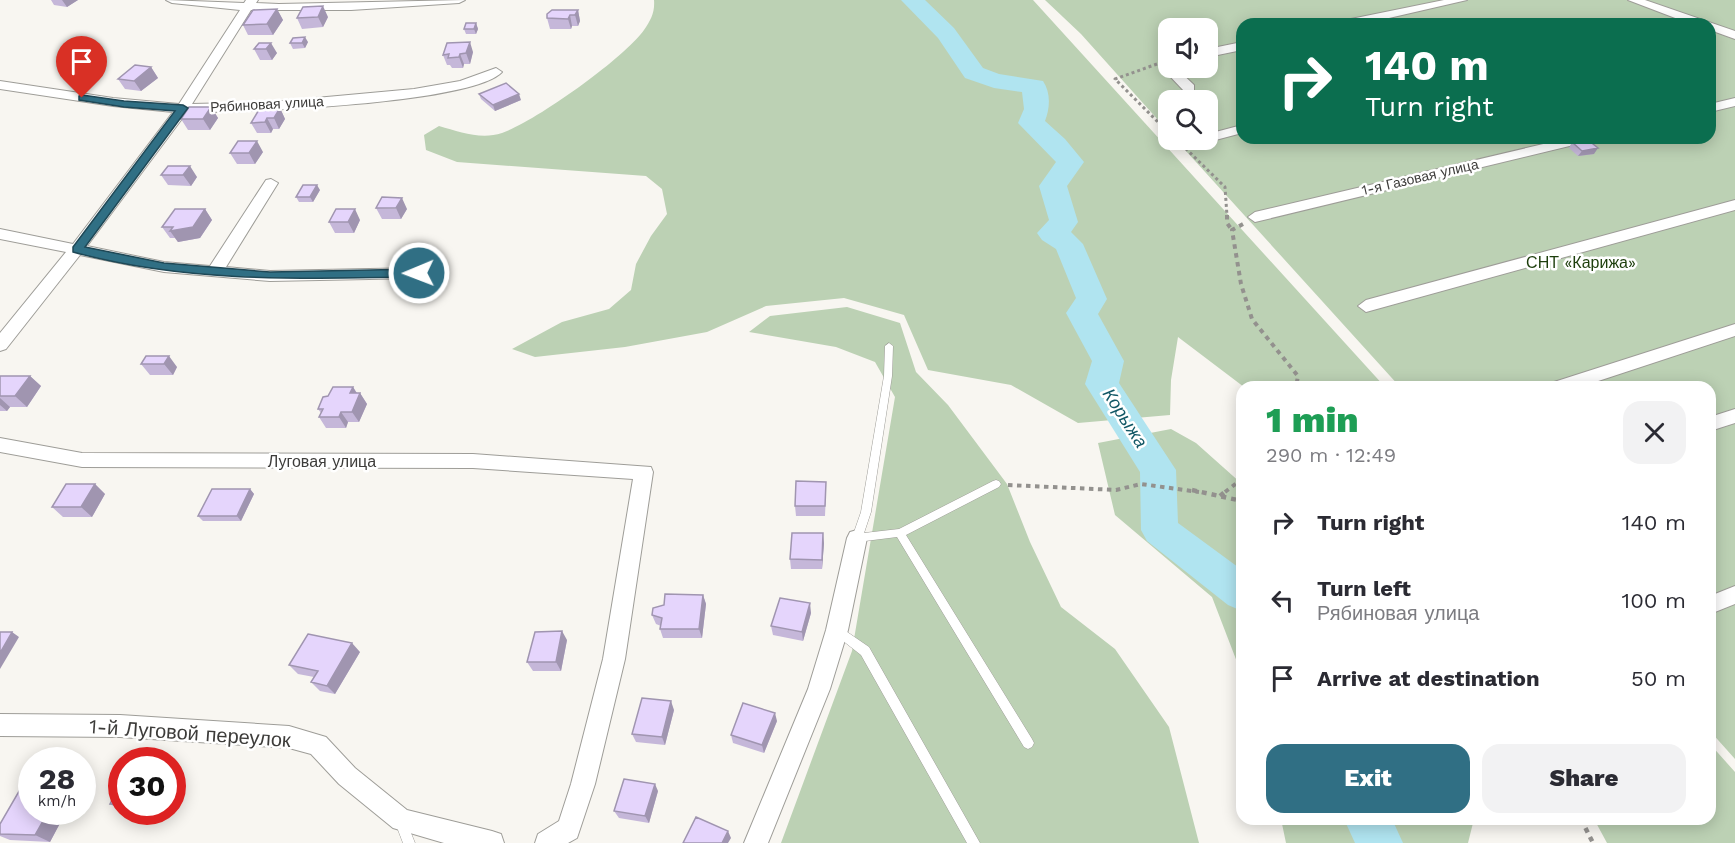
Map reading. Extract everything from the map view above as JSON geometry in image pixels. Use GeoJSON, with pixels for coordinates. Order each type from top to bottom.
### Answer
{"type":"FeatureCollection","features":[{"type":"Feature","properties":{"kind":"street"},"geometry":{"type":"LineString","coordinates":[[172,0],[325,8],[459,0]]}},
{"type":"Feature","properties":{"kind":"street"},"geometry":{"type":"LineString","coordinates":[[1375,18],[1461,0]]}},
{"type":"Feature","properties":{"kind":"street"},"geometry":{"type":"LineString","coordinates":[[1634,0],[1684,18]]}},
{"type":"Feature","properties":{"kind":"street"},"geometry":{"type":"LineString","coordinates":[[0,345],[77,249],[183,108],[249,4]]}},
{"type":"Feature","properties":{"kind":"street"},"geometry":{"type":"LineString","coordinates":[[1716,28],[1735,35]]}},
{"type":"Feature","properties":{"kind":"street"},"geometry":{"type":"LineString","coordinates":[[1218,51],[1236,47]]}},
{"type":"Feature","properties":{"kind":"street","name":"Рябиновая улица"},"geometry":{"type":"LineString","coordinates":[[0,85],[124,104],[183,108],[312,103],[426,93],[470,84],[496,72]]}},
{"type":"Feature","properties":{"kind":"street"},"geometry":{"type":"LineString","coordinates":[[1179,78],[1189,88]]}},
{"type":"Feature","properties":{"kind":"street"},"geometry":{"type":"LineString","coordinates":[[1716,107],[1735,102]]}},
{"type":"Feature","properties":{"kind":"street"},"geometry":{"type":"LineString","coordinates":[[1218,135],[1236,130]]}},
{"type":"Feature","properties":{"kind":"street","name":"1-я Газовая улица"},"geometry":{"type":"LineString","coordinates":[[1255,217],[1561,144]]}},
{"type":"Feature","properties":{"kind":"street"},"geometry":{"type":"LineString","coordinates":[[215,271],[271,183]]}},
{"type":"Feature","properties":{"kind":"street"},"geometry":{"type":"LineString","coordinates":[[1366,306],[1735,205]]}},
{"type":"Feature","properties":{"kind":"street"},"geometry":{"type":"LineString","coordinates":[[0,234],[164,267],[270,276],[419,273]]}},
{"type":"Feature","properties":{"kind":"street"},"geometry":{"type":"LineString","coordinates":[[1578,381],[1735,330]]}},
{"type":"Feature","properties":{"kind":"street"},"geometry":{"type":"LineString","coordinates":[[1716,422],[1735,416]]}},
{"type":"Feature","properties":{"kind":"street","name":"Луговая улица"},"geometry":{"type":"LineString","coordinates":[[0,445],[82,460],[473,461],[644,471],[614,659],[583,784],[568,829],[548,843]]}},
{"type":"Feature","properties":{"kind":"street"},"geometry":{"type":"LineString","coordinates":[[756,843],[819,689],[837,630],[857,538]]}},
{"type":"Feature","properties":{"kind":"street"},"geometry":{"type":"LineString","coordinates":[[1716,603],[1735,595]]}},
{"type":"Feature","properties":{"kind":"street","name":"1-й Луговой переулок"},"geometry":{"type":"LineString","coordinates":[[0,725],[120,726],[289,737],[318,745],[347,776],[401,820],[492,843]]}},
{"type":"Feature","properties":{"kind":"lane"},"geometry":{"type":"LineString","coordinates":[[889,346],[888,376],[866,512],[857,538],[900,533],[996,484]]}},
{"type":"Feature","properties":{"kind":"lane"},"geometry":{"type":"LineString","coordinates":[[900,533],[1029,743]]}},
{"type":"Feature","properties":{"kind":"lane"},"geometry":{"type":"LineString","coordinates":[[837,630],[865,651],[975,843]]}},
{"type":"Feature","properties":{"kind":"lane"},"geometry":{"type":"LineString","coordinates":[[401,820],[409,843]]}},
{"type":"Feature","properties":{"kind":"path"},"geometry":{"type":"LineString","coordinates":[[1154,65],[1115,79],[1158,122]]}},
{"type":"Feature","properties":{"kind":"path"},"geometry":{"type":"LineString","coordinates":[[1187,150],[1225,187],[1227,223],[1232,230],[1241,284],[1252,319],[1298,376],[1297,381]]}},
{"type":"Feature","properties":{"kind":"path"},"geometry":{"type":"LineString","coordinates":[[1232,230],[1255,217]]}},
{"type":"Feature","properties":{"kind":"path"},"geometry":{"type":"LineString","coordinates":[[996,484],[1116,490],[1141,484],[1181,488],[1236,500]]}},
{"type":"Feature","properties":{"kind":"path"},"geometry":{"type":"LineString","coordinates":[[1220,496],[1236,484]]}},
{"type":"Feature","properties":{"kind":"path"},"geometry":{"type":"LineString","coordinates":[[1584,825],[1593,843]]}},
{"type":"Feature","properties":{"kind":"green space"},"geometry":{"type":"Polygon","coordinates":[[[654,0],[1033,0],[1158,137],[1158,150],[1169,150],[1380,381],[1236,381],[1178,337],[1171,380],[1170,415],[1078,423],[1011,385],[928,370],[904,315],[844,298],[766,306],[707,332],[625,347],[535,357],[512,349],[562,322],[609,309],[631,290],[636,264],[651,236],[667,214],[662,189],[646,176],[457,162],[426,150],[424,135],[439,126],[486,136],[502,133],[517,126],[578,88],[618,57],[644,30],[651,19],[654,0]]]}},
{"type":"Feature","properties":{"kind":"green space","name":"СНТ «Карижа»"},"geometry":{"type":"Polygon","coordinates":[[[1045,0],[1735,0],[1735,759],[1716,738],[1716,381],[1395,381],[1185,150],[1218,150],[1218,90],[1158,90],[1158,120],[1081,34],[1045,0]]]}},
{"type":"Feature","properties":{"kind":"green space"},"geometry":{"type":"Polygon","coordinates":[[[847,307],[900,323],[916,372],[948,405],[1007,484],[1030,542],[1061,607],[1115,649],[1169,727],[1199,843],[781,843],[852,651],[895,397],[875,362],[836,347],[749,332],[770,316],[847,307]]]}},
{"type":"Feature","properties":{"kind":"green space"},"geometry":{"type":"Polygon","coordinates":[[[1171,429],[1196,443],[1236,479],[1236,659],[1212,597],[1115,515],[1098,443],[1171,429]]]}},
{"type":"Feature","properties":{"kind":"green space"},"geometry":{"type":"Polygon","coordinates":[[[1716,751],[1735,772],[1735,843],[1607,843],[1597,825],[1716,825],[1716,751]]]}},
{"type":"Feature","properties":{"kind":"green space"},"geometry":{"type":"Polygon","coordinates":[[[1282,825],[1472,825],[1468,843],[1286,843],[1282,825]]]}},
{"type":"Feature","properties":{"kind":"building"},"geometry":{"type":"Polygon","coordinates":[[[323,6],[318,17],[297,18],[303,7],[323,6]]]}},
{"type":"Feature","properties":{"kind":"building"},"geometry":{"type":"Polygon","coordinates":[[[277,9],[267,24],[243,25],[253,10],[277,9]]]}},
{"type":"Feature","properties":{"kind":"building"},"geometry":{"type":"Polygon","coordinates":[[[552,10],[578,10],[568,19],[547,18],[547,14],[552,10]]]}},
{"type":"Feature","properties":{"kind":"building"},"geometry":{"type":"Polygon","coordinates":[[[466,23],[476,23],[474,29],[464,29],[466,23]]]}},
{"type":"Feature","properties":{"kind":"building"},"geometry":{"type":"Polygon","coordinates":[[[305,37],[302,43],[290,43],[293,38],[305,37]]]}},
{"type":"Feature","properties":{"kind":"building"},"geometry":{"type":"Polygon","coordinates":[[[470,42],[466,53],[460,54],[459,57],[448,58],[449,54],[443,55],[447,43],[470,42]]]}},
{"type":"Feature","properties":{"kind":"building"},"geometry":{"type":"Polygon","coordinates":[[[259,43],[271,43],[266,49],[254,49],[259,43]]]}},
{"type":"Feature","properties":{"kind":"building"},"geometry":{"type":"Polygon","coordinates":[[[135,65],[151,67],[134,81],[118,79],[135,65]]]}},
{"type":"Feature","properties":{"kind":"building"},"geometry":{"type":"Polygon","coordinates":[[[506,83],[519,94],[493,105],[479,94],[506,83]]]}},
{"type":"Feature","properties":{"kind":"building"},"geometry":{"type":"Polygon","coordinates":[[[189,107],[211,107],[203,119],[181,119],[189,107]]]}},
{"type":"Feature","properties":{"kind":"building"},"geometry":{"type":"Polygon","coordinates":[[[260,108],[280,108],[274,118],[267,118],[265,122],[251,123],[260,108]]]}},
{"type":"Feature","properties":{"kind":"building"},"geometry":{"type":"Polygon","coordinates":[[[238,141],[257,141],[249,153],[230,153],[238,141]]]}},
{"type":"Feature","properties":{"kind":"building"},"geometry":{"type":"Polygon","coordinates":[[[1574,144],[1593,144],[1598,148],[1582,151],[1574,144]]]}},
{"type":"Feature","properties":{"kind":"building"},"geometry":{"type":"Polygon","coordinates":[[[168,166],[190,166],[183,175],[161,175],[168,166]]]}},
{"type":"Feature","properties":{"kind":"building"},"geometry":{"type":"Polygon","coordinates":[[[303,185],[317,185],[310,197],[296,197],[303,185]]]}},
{"type":"Feature","properties":{"kind":"building"},"geometry":{"type":"Polygon","coordinates":[[[382,197],[402,198],[396,208],[376,208],[382,197]]]}},
{"type":"Feature","properties":{"kind":"building"},"geometry":{"type":"Polygon","coordinates":[[[175,209],[205,209],[193,227],[170,231],[173,227],[162,227],[175,209]]]}},
{"type":"Feature","properties":{"kind":"building"},"geometry":{"type":"Polygon","coordinates":[[[336,209],[355,209],[348,222],[329,222],[336,209]]]}},
{"type":"Feature","properties":{"kind":"building"},"geometry":{"type":"Polygon","coordinates":[[[146,356],[169,356],[164,364],[141,364],[146,356]]]}},
{"type":"Feature","properties":{"kind":"building"},"geometry":{"type":"Polygon","coordinates":[[[0,376],[30,376],[15,396],[0,396],[0,376]]]}},
{"type":"Feature","properties":{"kind":"building"},"geometry":{"type":"Polygon","coordinates":[[[333,387],[353,387],[350,393],[360,393],[352,412],[341,412],[339,417],[319,417],[323,409],[318,409],[323,397],[328,396],[333,387]]]}},
{"type":"Feature","properties":{"kind":"building"},"geometry":{"type":"Polygon","coordinates":[[[796,481],[826,482],[825,506],[795,506],[796,481]]]}},
{"type":"Feature","properties":{"kind":"building"},"geometry":{"type":"Polygon","coordinates":[[[66,484],[95,484],[81,507],[52,507],[66,484]]]}},
{"type":"Feature","properties":{"kind":"building"},"geometry":{"type":"Polygon","coordinates":[[[212,489],[250,489],[237,516],[198,516],[212,489]]]}},
{"type":"Feature","properties":{"kind":"building"},"geometry":{"type":"Polygon","coordinates":[[[792,533],[823,533],[822,560],[790,559],[792,533]]]}},
{"type":"Feature","properties":{"kind":"building"},"geometry":{"type":"Polygon","coordinates":[[[665,594],[703,595],[699,629],[660,629],[662,618],[652,615],[653,608],[664,605],[665,594]]]}},
{"type":"Feature","properties":{"kind":"building"},"geometry":{"type":"Polygon","coordinates":[[[780,598],[810,603],[802,632],[771,626],[780,598]]]}},
{"type":"Feature","properties":{"kind":"building"},"geometry":{"type":"Polygon","coordinates":[[[562,631],[556,662],[527,662],[535,632],[562,631]]]}},
{"type":"Feature","properties":{"kind":"building"},"geometry":{"type":"Polygon","coordinates":[[[0,632],[12,632],[0,653],[0,632]]]}},
{"type":"Feature","properties":{"kind":"building"},"geometry":{"type":"Polygon","coordinates":[[[308,634],[352,643],[327,686],[311,682],[318,671],[289,665],[308,634]]]}},
{"type":"Feature","properties":{"kind":"building"},"geometry":{"type":"Polygon","coordinates":[[[642,698],[671,701],[662,737],[632,734],[642,698]]]}},
{"type":"Feature","properties":{"kind":"building"},"geometry":{"type":"Polygon","coordinates":[[[743,703],[775,713],[762,745],[731,735],[743,703]]]}},
{"type":"Feature","properties":{"kind":"building"},"geometry":{"type":"Polygon","coordinates":[[[624,779],[655,784],[645,816],[614,811],[624,779]]]}},
{"type":"Feature","properties":{"kind":"building"},"geometry":{"type":"Polygon","coordinates":[[[18,793],[18,825],[41,825],[35,835],[0,834],[0,824],[18,793]]]}},
{"type":"Feature","properties":{"kind":"building"},"geometry":{"type":"Polygon","coordinates":[[[696,817],[728,831],[722,843],[683,843],[696,817]]]}},
{"type":"Feature","properties":{"kind":"waterway","name":"Корыжа"},"geometry":{"type":"LineString","coordinates":[[912,0],[946,33],[974,73],[994,81],[1034,86],[1037,109],[1031,123],[1056,145],[1070,162],[1053,186],[1064,222],[1052,233],[1068,244],[1092,299],[1082,313],[1108,361],[1102,384],[1158,470],[1160,530],[1236,588]]}},
{"type":"Feature","properties":{"kind":"waterway","name":"Корыжа"},"geometry":{"type":"LineString","coordinates":[[1370,825],[1380,843]]}},
{"type":"Feature","properties":{"kind":"route"},"geometry":{"type":"LineString","coordinates":[[82,98],[124,104],[183,108],[77,249],[164,267],[270,276],[419,273]]}}]}
